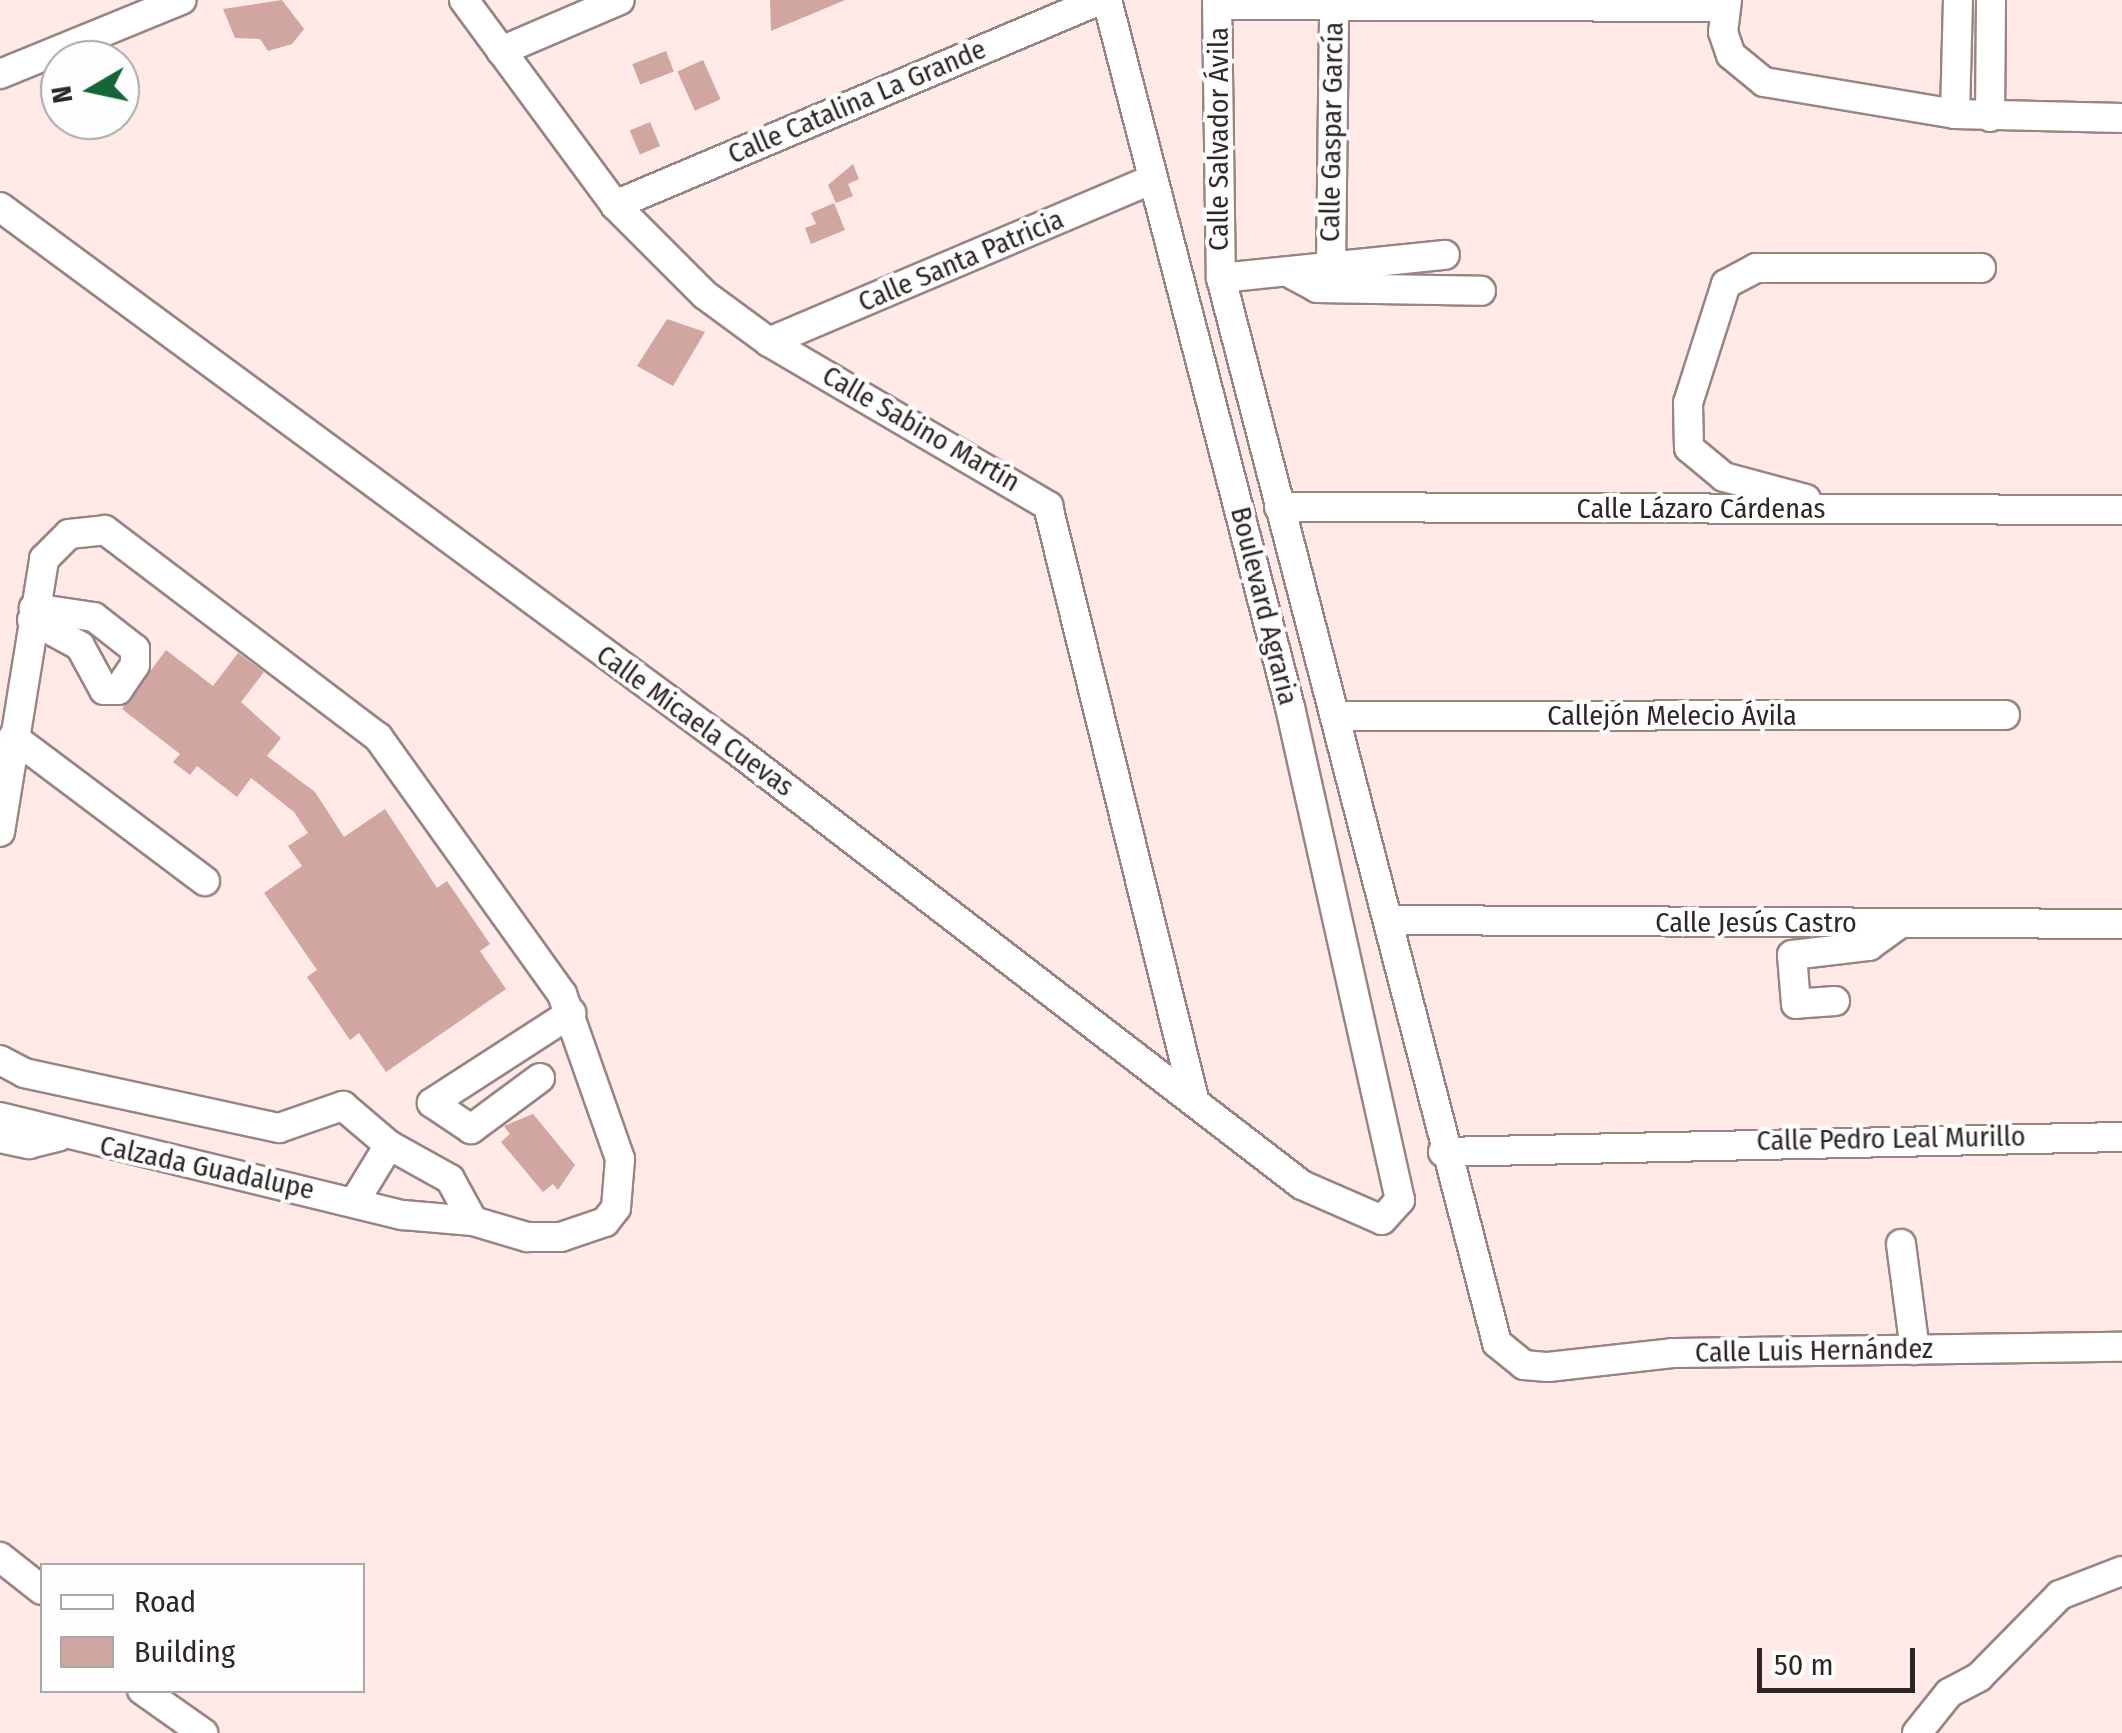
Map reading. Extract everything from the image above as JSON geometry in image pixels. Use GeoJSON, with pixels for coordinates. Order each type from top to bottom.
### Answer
{"type":"FeatureCollection","features":[{"type":"Feature","properties":{"kind":"street"},"geometry":{"type":"LineString","coordinates":[[0,74],[181,0]]}},
{"type":"Feature","properties":{"kind":"street","name":"Calle Sabino Martín"},"geometry":{"type":"LineString","coordinates":[[464,0],[615,204],[705,296],[769,342],[1048,506],[1193,1095]]}},
{"type":"Feature","properties":{"kind":"street"},"geometry":{"type":"LineString","coordinates":[[501,50],[620,0]]}},
{"type":"Feature","properties":{"kind":"street","name":"Boulevard Agraria"},"geometry":{"type":"LineString","coordinates":[[1104,0],[1290,708],[1400,1200],[1393,1215]]}},
{"type":"Feature","properties":{"kind":"street","name":"Calle Catalina La Grande"},"geometry":{"type":"LineString","coordinates":[[615,204],[1104,0]]}},
{"type":"Feature","properties":{"kind":"street"},"geometry":{"type":"LineString","coordinates":[[1954,114],[1958,0]]}},
{"type":"Feature","properties":{"kind":"street"},"geometry":{"type":"LineString","coordinates":[[1990,117],[1991,0]]}},
{"type":"Feature","properties":{"kind":"street","name":"Calle Gaspar García"},"geometry":{"type":"LineString","coordinates":[[1218,3],[1334,7],[1726,4]]}},
{"type":"Feature","properties":{"kind":"street","name":"Calle Salvador Ávila"},"geometry":{"type":"LineString","coordinates":[[1218,3],[1222,278],[1390,920]]}},
{"type":"Feature","properties":{"kind":"street"},"geometry":{"type":"LineString","coordinates":[[1726,4],[1730,55],[1764,82],[1954,114],[2122,118]]}},
{"type":"Feature","properties":{"kind":"street","name":"Calle Gaspar García"},"geometry":{"type":"LineString","coordinates":[[1222,278],[1293,275],[1331,265],[1334,7]]}},
{"type":"Feature","properties":{"kind":"street","name":"Calle Santa Patricia"},"geometry":{"type":"LineString","coordinates":[[769,342],[1154,179]]}},
{"type":"Feature","properties":{"kind":"street","name":"Calle Micaela Cuevas"},"geometry":{"type":"LineString","coordinates":[[0,207],[1193,1095],[1302,1185],[1365,1219],[1393,1215]]}},
{"type":"Feature","properties":{"kind":"street"},"geometry":{"type":"LineString","coordinates":[[1331,265],[1445,255]]}},
{"type":"Feature","properties":{"kind":"street"},"geometry":{"type":"LineString","coordinates":[[1844,510],[1724,477],[1689,448],[1688,403],[1726,284],[1756,268],[1981,268]]}},
{"type":"Feature","properties":{"kind":"street"},"geometry":{"type":"LineString","coordinates":[[1293,275],[1317,288],[1481,291]]}},
{"type":"Feature","properties":{"kind":"street","name":"Calle Lázaro Cárdenas"},"geometry":{"type":"LineString","coordinates":[[1279,507],[2122,510]]}},
{"type":"Feature","properties":{"kind":"street"},"geometry":{"type":"LineString","coordinates":[[0,832],[33,614],[50,548],[81,530],[105,530],[266,649],[410,772],[572,1012],[432,1103],[471,1130],[540,1078]]}},
{"type":"Feature","properties":{"kind":"street","name":"Callejón Melecio Ávila"},"geometry":{"type":"LineString","coordinates":[[1338,716],[2005,715]]}},
{"type":"Feature","properties":{"kind":"street"},"geometry":{"type":"LineString","coordinates":[[14,737],[205,881]]}},
{"type":"Feature","properties":{"kind":"street"},"geometry":{"type":"LineString","coordinates":[[1390,920],[1443,1152]]}},
{"type":"Feature","properties":{"kind":"street","name":"Calle Jesús Castro"},"geometry":{"type":"LineString","coordinates":[[1390,920],[2122,924]]}},
{"type":"Feature","properties":{"kind":"street"},"geometry":{"type":"LineString","coordinates":[[1835,1002],[1796,1004],[1792,955],[1868,946],[1901,924]]}},
{"type":"Feature","properties":{"kind":"street","name":"Calzada Guadalupe"},"geometry":{"type":"LineString","coordinates":[[0,1117],[58,1137],[356,1201],[403,1215],[473,1221],[561,1237],[605,1222],[616,1208],[620,1159],[572,1012]]}},
{"type":"Feature","properties":{"kind":"street"},"geometry":{"type":"LineString","coordinates":[[0,1060],[24,1074],[279,1128],[343,1106],[389,1145],[450,1180],[473,1221]]}},
{"type":"Feature","properties":{"kind":"street","name":"Calzada Guadalupe"},"geometry":{"type":"LineString","coordinates":[[0,1138],[29,1144],[58,1137]]}},
{"type":"Feature","properties":{"kind":"street","name":"Calle Pedro Leal Murillo"},"geometry":{"type":"LineString","coordinates":[[1443,1152],[1661,1142],[2122,1138]]}},
{"type":"Feature","properties":{"kind":"street"},"geometry":{"type":"LineString","coordinates":[[356,1201],[389,1145]]}},
{"type":"Feature","properties":{"kind":"street","name":"Calle Luis Hernández"},"geometry":{"type":"LineString","coordinates":[[1443,1152],[1508,1358],[1548,1366],[1672,1353],[2122,1347]]}},
{"type":"Feature","properties":{"kind":"street"},"geometry":{"type":"LineString","coordinates":[[1901,1244],[1915,1350]]}},
{"type":"Feature","properties":{"kind":"street"},"geometry":{"type":"LineString","coordinates":[[0,1557],[40,1588]]}},
{"type":"Feature","properties":{"kind":"street"},"geometry":{"type":"LineString","coordinates":[[1917,1733],[1949,1693],[1979,1678],[2060,1595],[2122,1571]]}},
{"type":"Feature","properties":{"kind":"street"},"geometry":{"type":"LineString","coordinates":[[146,1693],[203,1733]]}},
{"type":"Feature","properties":{"kind":"building"},"geometry":{"type":"Polygon","coordinates":[[[282,0],[304,29],[292,44],[268,51],[260,39],[235,38],[223,9],[282,0]]]}},
{"type":"Feature","properties":{"kind":"building"},"geometry":{"type":"Polygon","coordinates":[[[770,0],[845,0],[771,31],[770,0]]]}},
{"type":"Feature","properties":{"kind":"building"},"geometry":{"type":"Polygon","coordinates":[[[666,51],[674,72],[640,84],[632,64],[666,51]]]}},
{"type":"Feature","properties":{"kind":"building"},"geometry":{"type":"Polygon","coordinates":[[[703,60],[720,99],[695,111],[677,71],[703,60]]]}},
{"type":"Feature","properties":{"kind":"building"},"geometry":{"type":"Polygon","coordinates":[[[650,122],[660,146],[640,155],[630,131],[650,122]]]}},
{"type":"Feature","properties":{"kind":"building"},"geometry":{"type":"Polygon","coordinates":[[[853,164],[859,179],[848,184],[853,196],[836,203],[828,185],[853,164]]]}},
{"type":"Feature","properties":{"kind":"building"},"geometry":{"type":"Polygon","coordinates":[[[834,203],[845,230],[811,244],[805,228],[816,224],[811,213],[834,203]]]}},
{"type":"Feature","properties":{"kind":"building"},"geometry":{"type":"Polygon","coordinates":[[[667,319],[705,332],[673,386],[637,366],[667,319]]]}},
{"type":"Feature","properties":{"kind":"building"},"geometry":{"type":"Polygon","coordinates":[[[166,650],[213,686],[238,653],[264,672],[241,702],[281,738],[267,756],[315,792],[344,837],[385,809],[437,888],[447,881],[490,944],[480,951],[506,989],[386,1072],[359,1033],[350,1040],[307,977],[317,970],[264,893],[302,866],[288,846],[308,833],[294,812],[251,778],[237,797],[197,766],[190,775],[173,762],[180,754],[122,709],[166,650]]]}},
{"type":"Feature","properties":{"kind":"building"},"geometry":{"type":"Polygon","coordinates":[[[533,1114],[575,1165],[558,1190],[553,1184],[543,1192],[501,1142],[510,1134],[504,1126],[533,1114]]]}}]}
